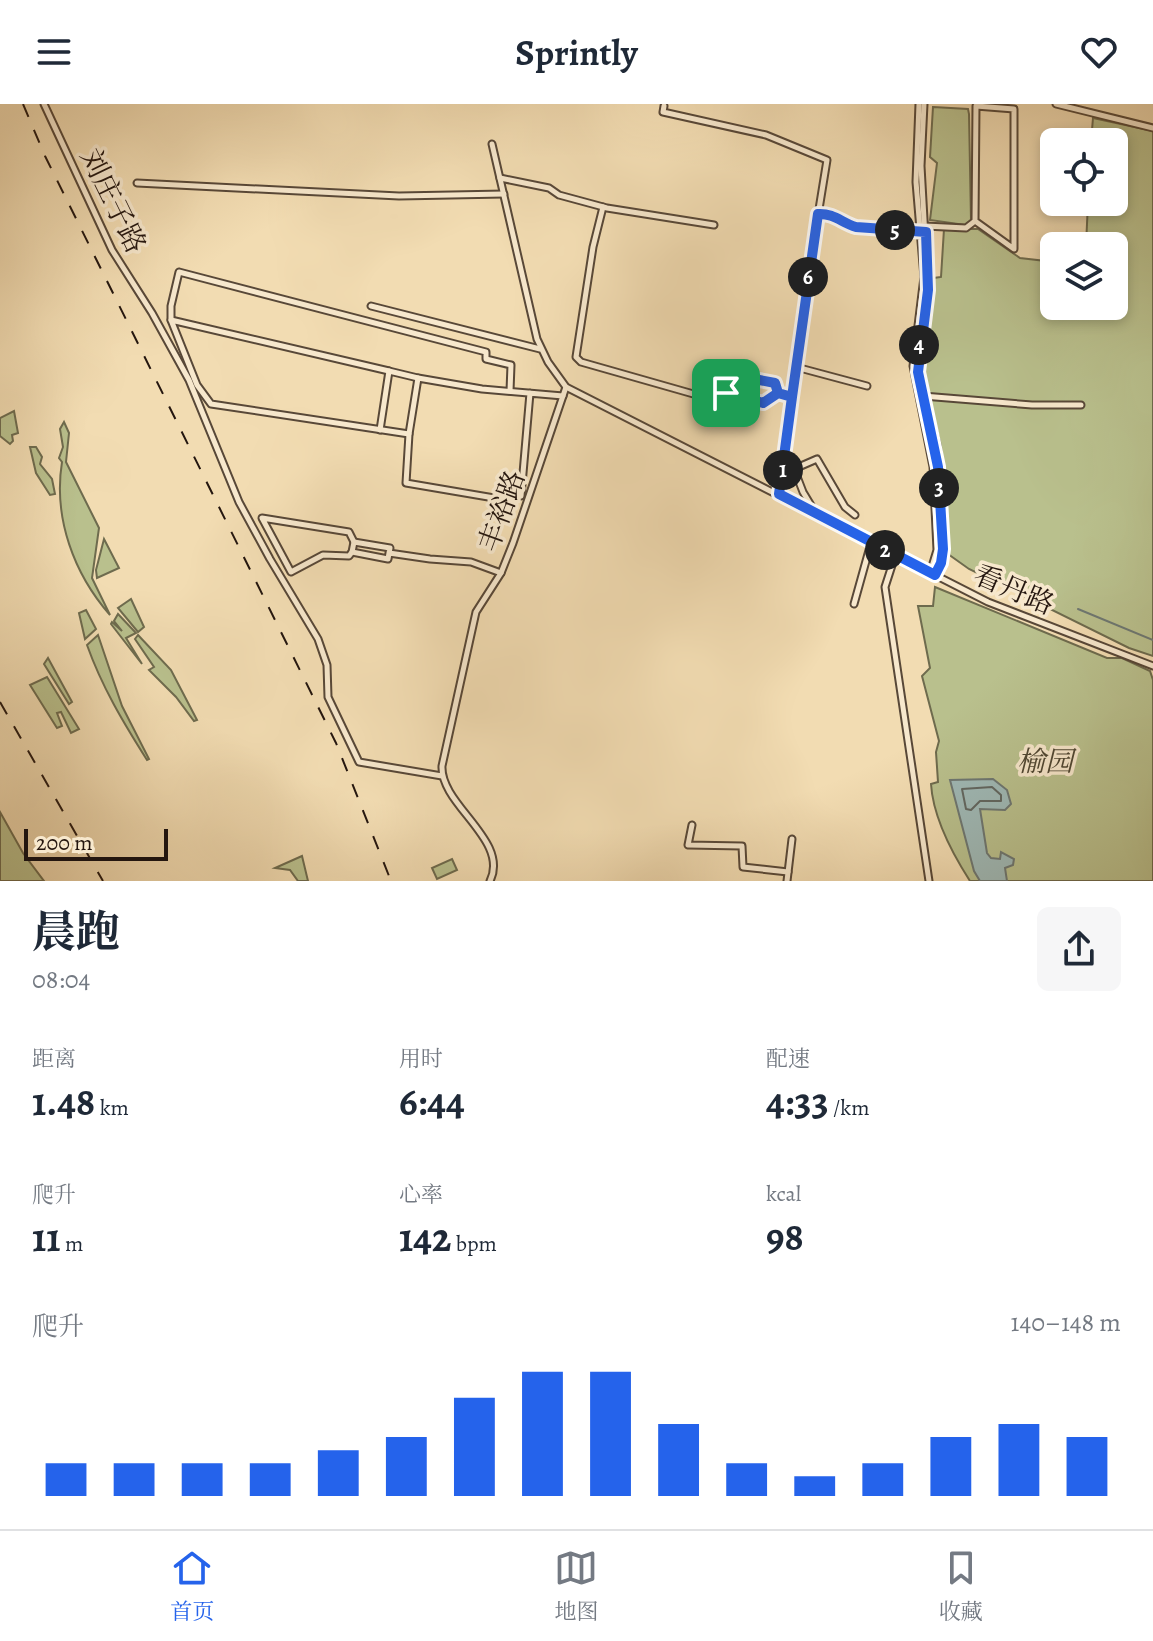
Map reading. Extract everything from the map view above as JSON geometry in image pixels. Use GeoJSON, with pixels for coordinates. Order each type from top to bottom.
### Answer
{"type":"FeatureCollection","features":[{"type":"Feature","properties":{"kind":"street","name":"刘庄子路"},"geometry":{"type":"LineString","coordinates":[[44,104],[112,250],[189,380],[239,502],[318,639],[327,665],[328,697],[359,762],[442,776]]}},
{"type":"Feature","properties":{"kind":"street"},"geometry":{"type":"LineString","coordinates":[[922,104],[921,166],[928,290],[918,359],[938,467],[943,549],[941,563],[932,574]]}},
{"type":"Feature","properties":{"kind":"street"},"geometry":{"type":"LineString","coordinates":[[1056,104],[1153,128]]}},
{"type":"Feature","properties":{"kind":"street"},"geometry":{"type":"LineString","coordinates":[[664,106],[663,112],[766,135],[827,160],[779,494]]}},
{"type":"Feature","properties":{"kind":"street"},"geometry":{"type":"LineString","coordinates":[[976,106],[1014,109],[1014,249],[975,221],[976,106]]}},
{"type":"Feature","properties":{"kind":"street"},"geometry":{"type":"LineString","coordinates":[[492,144],[534,328],[541,350],[566,387]]}},
{"type":"Feature","properties":{"kind":"street"},"geometry":{"type":"LineString","coordinates":[[500,178],[549,188],[559,195],[603,207],[714,225]]}},
{"type":"Feature","properties":{"kind":"street"},"geometry":{"type":"LineString","coordinates":[[137,183],[399,196],[504,194]]}},
{"type":"Feature","properties":{"kind":"street"},"geometry":{"type":"LineString","coordinates":[[603,207],[593,247],[576,357],[581,362],[718,401],[734,381],[749,383],[754,379],[775,383],[778,393]]}},
{"type":"Feature","properties":{"kind":"street"},"geometry":{"type":"LineString","coordinates":[[818,214],[830,213],[856,227],[966,228],[975,221]]}},
{"type":"Feature","properties":{"kind":"street"},"geometry":{"type":"LineString","coordinates":[[924,230],[923,287],[913,366],[933,467],[937,550],[932,574]]}},
{"type":"Feature","properties":{"kind":"street"},"geometry":{"type":"LineString","coordinates":[[409,434],[211,404],[197,385],[171,320],[179,272],[486,352],[486,359],[511,365],[510,391]]}},
{"type":"Feature","properties":{"kind":"street"},"geometry":{"type":"LineString","coordinates":[[371,306],[541,350]]}},
{"type":"Feature","properties":{"kind":"street"},"geometry":{"type":"LineString","coordinates":[[171,320],[418,378],[563,396]]}},
{"type":"Feature","properties":{"kind":"street"},"geometry":{"type":"LineString","coordinates":[[796,367],[867,386]]}},
{"type":"Feature","properties":{"kind":"street"},"geometry":{"type":"LineString","coordinates":[[380,430],[389,371]]}},
{"type":"Feature","properties":{"kind":"street"},"geometry":{"type":"LineString","coordinates":[[418,378],[409,434],[406,483],[506,500],[521,496],[530,393]]}},
{"type":"Feature","properties":{"kind":"street","name":"看丹路"},"geometry":{"type":"LineString","coordinates":[[566,387],[895,556],[1024,618],[1153,666]]}},
{"type":"Feature","properties":{"kind":"street","name":"丰裕路"},"geometry":{"type":"LineString","coordinates":[[442,776],[476,612],[501,573],[566,387]]}},
{"type":"Feature","properties":{"kind":"street"},"geometry":{"type":"LineString","coordinates":[[726,393],[763,403],[778,393],[792,397]]}},
{"type":"Feature","properties":{"kind":"street"},"geometry":{"type":"LineString","coordinates":[[923,396],[1032,405],[1081,405]]}},
{"type":"Feature","properties":{"kind":"street"},"geometry":{"type":"LineString","coordinates":[[786,448],[816,513]]}},
{"type":"Feature","properties":{"kind":"street"},"geometry":{"type":"LineString","coordinates":[[794,469],[817,459],[845,507],[855,515]]}},
{"type":"Feature","properties":{"kind":"street"},"geometry":{"type":"LineString","coordinates":[[262,518],[349,532],[354,542],[349,556],[323,555],[291,572],[262,518]]}},
{"type":"Feature","properties":{"kind":"street"},"geometry":{"type":"LineString","coordinates":[[352,552],[388,559],[390,548],[354,542]]}},
{"type":"Feature","properties":{"kind":"street"},"geometry":{"type":"LineString","coordinates":[[854,604],[871,543]]}},
{"type":"Feature","properties":{"kind":"street"},"geometry":{"type":"LineString","coordinates":[[389,553],[471,562],[501,573]]}},
{"type":"Feature","properties":{"kind":"street"},"geometry":{"type":"LineString","coordinates":[[895,556],[885,587],[929,881]]}},
{"type":"Feature","properties":{"kind":"street"},"geometry":{"type":"LineString","coordinates":[[442,776],[485,841],[495,867],[490,881]]}},
{"type":"Feature","properties":{"kind":"street"},"geometry":{"type":"LineString","coordinates":[[692,825],[688,845],[742,846],[743,867],[788,872]]}},
{"type":"Feature","properties":{"kind":"street"},"geometry":{"type":"LineString","coordinates":[[787,881],[792,839]]}},
{"type":"Feature","properties":{"kind":"green space"},"geometry":{"type":"Polygon","coordinates":[[[933,107],[968,109],[971,221],[965,225],[930,220],[937,163],[930,157],[933,107]]]}},
{"type":"Feature","properties":{"kind":"green space"},"geometry":{"type":"Polygon","coordinates":[[[1093,118],[1153,131],[1153,656],[1129,648],[969,569],[948,554],[941,446],[923,366],[934,278],[941,277],[944,229],[978,229],[1020,258],[1040,260],[1040,320],[1128,320],[1128,232],[1087,232],[1087,216],[1128,216],[1128,128],[1092,128],[1093,118]]]}},
{"type":"Feature","properties":{"kind":"green space"},"geometry":{"type":"Polygon","coordinates":[[[14,411],[18,433],[12,435],[10,444],[0,436],[0,418],[14,411]]]}},
{"type":"Feature","properties":{"kind":"green space"},"geometry":{"type":"Polygon","coordinates":[[[64,422],[69,433],[66,462],[99,528],[92,578],[110,615],[86,582],[69,544],[64,524],[60,483],[62,462],[59,458],[63,447],[60,429],[64,422]]]}},
{"type":"Feature","properties":{"kind":"green space"},"geometry":{"type":"Polygon","coordinates":[[[30,447],[36,447],[42,457],[40,464],[52,479],[55,494],[50,495],[36,473],[30,447]]]}},
{"type":"Feature","properties":{"kind":"green space"},"geometry":{"type":"Polygon","coordinates":[[[104,539],[119,568],[97,578],[96,570],[104,539]]]}},
{"type":"Feature","properties":{"kind":"green space","name":"榆园"},"geometry":{"type":"Polygon","coordinates":[[[935,587],[1107,658],[1122,658],[1150,671],[1153,680],[1153,881],[970,881],[944,834],[935,809],[931,784],[938,782],[936,752],[939,741],[922,676],[930,668],[918,606],[933,606],[935,587]]]}},
{"type":"Feature","properties":{"kind":"green space"},"geometry":{"type":"Polygon","coordinates":[[[131,599],[144,627],[138,632],[118,608],[131,599]]]}},
{"type":"Feature","properties":{"kind":"green space"},"geometry":{"type":"Polygon","coordinates":[[[86,610],[96,629],[85,639],[79,613],[86,610]]]}},
{"type":"Feature","properties":{"kind":"green space"},"geometry":{"type":"Polygon","coordinates":[[[118,614],[136,633],[126,638],[142,664],[111,624],[122,631],[114,621],[118,614]]]}},
{"type":"Feature","properties":{"kind":"green space"},"geometry":{"type":"Polygon","coordinates":[[[98,635],[122,706],[147,760],[114,704],[87,645],[98,635]]]}},
{"type":"Feature","properties":{"kind":"green space"},"geometry":{"type":"Polygon","coordinates":[[[138,635],[171,670],[197,720],[194,721],[149,670],[154,667],[135,639],[138,635]]]}},
{"type":"Feature","properties":{"kind":"green space"},"geometry":{"type":"Polygon","coordinates":[[[48,658],[72,702],[69,704],[44,664],[48,658]]]}},
{"type":"Feature","properties":{"kind":"green space"},"geometry":{"type":"Polygon","coordinates":[[[47,677],[79,729],[71,733],[61,712],[57,713],[62,726],[57,728],[30,685],[47,677]]]}},
{"type":"Feature","properties":{"kind":"green space"},"geometry":{"type":"Polygon","coordinates":[[[0,812],[23,853],[44,881],[0,881],[0,812]]]}},
{"type":"Feature","properties":{"kind":"green space"},"geometry":{"type":"Polygon","coordinates":[[[302,856],[308,881],[298,881],[290,870],[275,868],[302,856]]]}},
{"type":"Feature","properties":{"kind":"green space"},"geometry":{"type":"Polygon","coordinates":[[[452,859],[457,870],[437,879],[432,868],[452,859]]]}},
{"type":"Feature","properties":{"kind":"water"},"geometry":{"type":"Polygon","coordinates":[[[993,779],[1007,790],[1011,804],[1005,810],[980,809],[987,853],[991,858],[1000,859],[1001,852],[1014,859],[1013,865],[1005,868],[1007,881],[980,881],[974,871],[950,780],[993,779]]]}},
{"type":"Feature","properties":{"kind":"waterway"},"geometry":{"type":"LineString","coordinates":[[1078,609],[1153,640]]}},
{"type":"Feature","properties":{"kind":"railway"},"geometry":{"type":"LineString","coordinates":[[23,104],[45,156],[336,743],[391,881]]}},
{"type":"Feature","properties":{"kind":"railway"},"geometry":{"type":"LineString","coordinates":[[0,702],[103,881]]}},
{"type":"Feature","properties":{"kind":"route"},"geometry":{"type":"LineString","coordinates":[[726,393],[734,381],[749,383],[754,379],[775,383],[778,393],[783,395],[792,397],[818,214],[830,213],[856,227],[926,232],[928,290],[918,372],[938,467],[943,549],[935,575],[779,494],[792,397],[778,393],[763,403],[726,393]]}}]}
